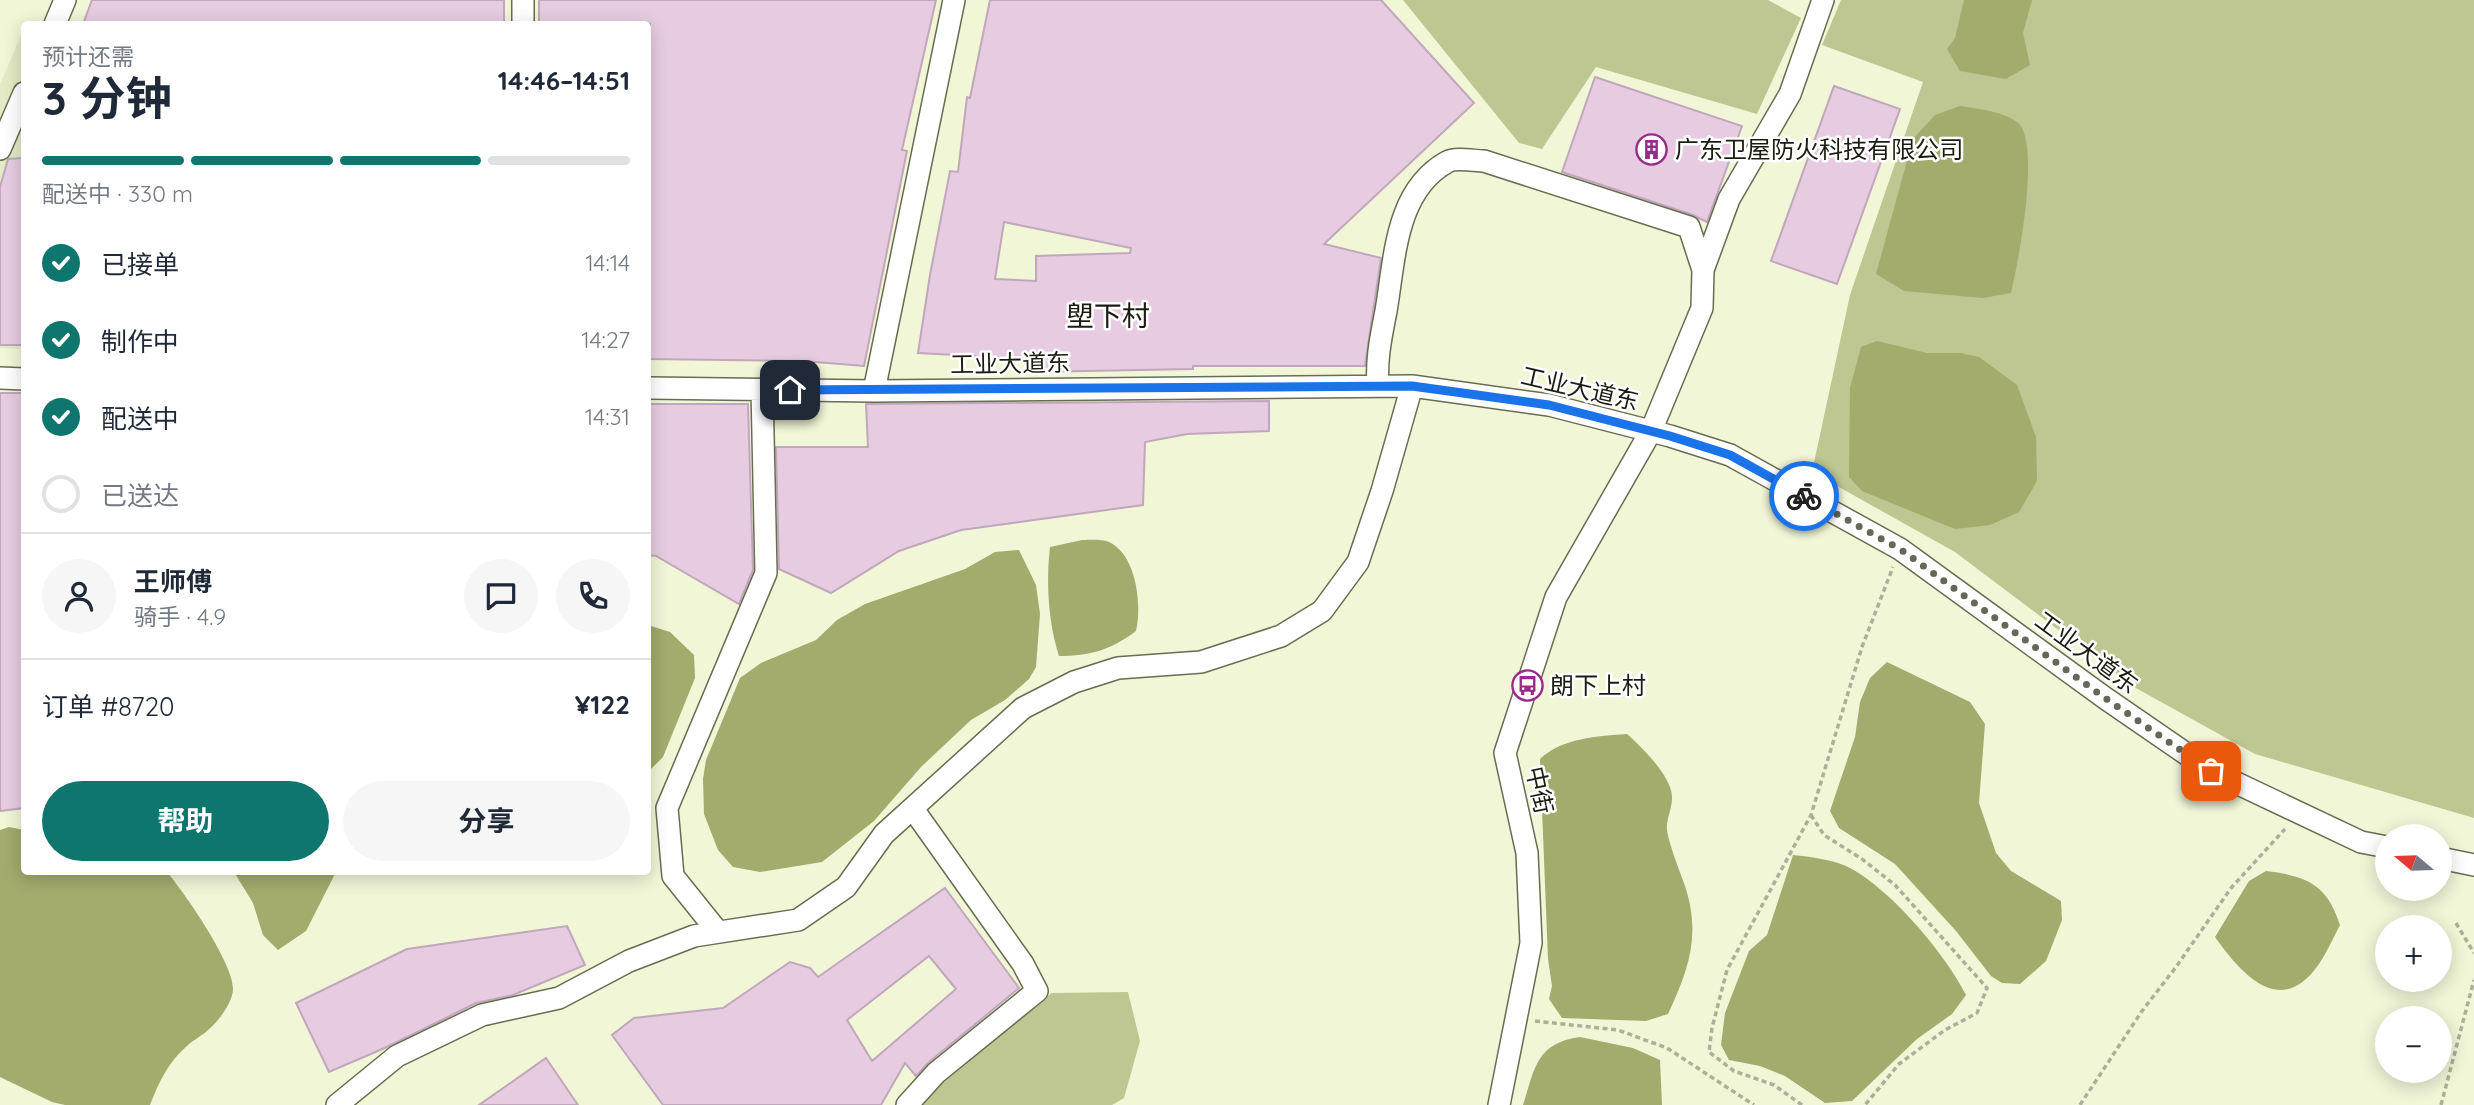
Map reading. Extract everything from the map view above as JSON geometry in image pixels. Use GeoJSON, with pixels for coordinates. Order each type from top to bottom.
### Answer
{"type":"FeatureCollection","features":[{"type":"Feature","properties":{"kind":"street"},"geometry":{"type":"LineString","coordinates":[[56,21],[65,0]]}},
{"type":"Feature","properties":{"kind":"street"},"geometry":{"type":"LineString","coordinates":[[523,0],[523,21]]}},
{"type":"Feature","properties":{"kind":"street"},"geometry":{"type":"LineString","coordinates":[[874,391],[954,0]]}},
{"type":"Feature","properties":{"kind":"street"},"geometry":{"type":"LineString","coordinates":[[1703,270],[1729,199],[1790,94],[1822,0]]}},
{"type":"Feature","properties":{"kind":"street"},"geometry":{"type":"LineString","coordinates":[[10,142],[21,104]]}},
{"type":"Feature","properties":{"kind":"street"},"geometry":{"type":"LineString","coordinates":[[1378,386],[1376,360],[1395,246],[1406,212],[1423,179],[1450,160],[1484,161],[1689,227],[1703,270]]}},
{"type":"Feature","properties":{"kind":"street","name":"中街"},"geometry":{"type":"LineString","coordinates":[[1499,1105],[1531,943],[1527,853],[1505,753],[1556,597],[1651,431],[1702,308],[1703,270]]}},
{"type":"Feature","properties":{"kind":"street"},"geometry":{"type":"LineString","coordinates":[[0,378],[21,379]]}},
{"type":"Feature","properties":{"kind":"street"},"geometry":{"type":"LineString","coordinates":[[337,1105],[397,1056],[482,1015],[559,998],[629,961],[694,936],[798,920],[846,887],[884,834],[1023,708],[1074,682],[1118,668],[1201,662],[1281,636],[1322,611],[1358,562],[1382,491],[1412,386]]}},
{"type":"Feature","properties":{"kind":"street","name":"工业大道东"},"geometry":{"type":"LineString","coordinates":[[651,388],[874,391],[1412,386],[1549,405],[1651,431],[1730,455],[1900,549],[2105,698],[2211,771],[2361,842],[2375,845]]}},
{"type":"Feature","properties":{"kind":"street"},"geometry":{"type":"LineString","coordinates":[[718,932],[673,876],[667,808],[766,573],[762,389]]}},
{"type":"Feature","properties":{"kind":"street"},"geometry":{"type":"LineString","coordinates":[[907,1105],[936,1073],[1037,991],[1023,964],[913,809]]}},
{"type":"Feature","properties":{"kind":"street"},"geometry":{"type":"LineString","coordinates":[[2452,860],[2474,865]]}},
{"type":"Feature","properties":{"kind":"path"},"geometry":{"type":"LineString","coordinates":[[1802,1105],[1774,1085],[1734,1071],[1709,1052],[1712,1028],[1727,970],[1811,815],[1862,647],[1900,549]]}},
{"type":"Feature","properties":{"kind":"path"},"geometry":{"type":"LineString","coordinates":[[2080,1105],[2142,1011],[2231,888],[2277,839],[2298,811]]}},
{"type":"Feature","properties":{"kind":"path"},"geometry":{"type":"LineString","coordinates":[[1811,815],[1824,835],[1862,859],[1895,885],[1987,988],[1977,1013],[1945,1030],[1899,1064],[1865,1105]]}},
{"type":"Feature","properties":{"kind":"path"},"geometry":{"type":"LineString","coordinates":[[2456,923],[2474,953]]}},
{"type":"Feature","properties":{"kind":"path"},"geometry":{"type":"LineString","coordinates":[[2441,1105],[2474,979]]}},
{"type":"Feature","properties":{"kind":"path"},"geometry":{"type":"LineString","coordinates":[[1516,1019],[1618,1030],[1667,1048],[1754,1105]]}},
{"type":"Feature","properties":{"kind":"shaded area"},"geometry":{"type":"Polygon","coordinates":[[[1403,0],[1768,0],[1801,18],[1757,114],[1596,67],[1542,149],[1519,143],[1403,0]]]}},
{"type":"Feature","properties":{"kind":"shaded area"},"geometry":{"type":"Polygon","coordinates":[[[1841,0],[2474,0],[2474,818],[2255,754],[2134,687],[1955,552],[1812,472],[1850,295],[1923,82],[1822,45],[1841,0]]]}},
{"type":"Feature","properties":{"kind":"shaded area"},"geometry":{"type":"Polygon","coordinates":[[[1964,0],[2032,0],[2023,33],[2030,65],[2006,79],[1960,71],[1947,49],[1955,38],[1964,0]]]}},
{"type":"Feature","properties":{"kind":"shaded area"},"geometry":{"type":"Polygon","coordinates":[[[21,36],[21,349],[0,348],[0,84],[21,36]]]}},
{"type":"Feature","properties":{"kind":"shaded area"},"geometry":{"type":"Polygon","coordinates":[[[1960,106],[2004,115],[2017,122],[2024,134],[2028,153],[2026,203],[2011,293],[1983,298],[1904,291],[1876,274],[1913,139],[1935,115],[1960,106]]]}},
{"type":"Feature","properties":{"kind":"shaded area"},"geometry":{"type":"Polygon","coordinates":[[[1877,341],[1927,353],[1960,353],[1979,357],[2017,385],[2036,437],[2037,481],[2019,512],[1990,525],[1955,529],[1862,491],[1849,477],[1850,388],[1861,347],[1877,341]]]}},
{"type":"Feature","properties":{"kind":"shaded area"},"geometry":{"type":"Polygon","coordinates":[[[1082,540],[1109,542],[1126,558],[1135,582],[1138,621],[1136,631],[1100,651],[1059,656],[1052,630],[1049,602],[1050,547],[1082,540]]]}},
{"type":"Feature","properties":{"kind":"shaded area"},"geometry":{"type":"Polygon","coordinates":[[[1019,550],[1036,585],[1040,614],[1036,667],[1029,679],[1005,700],[971,720],[921,767],[874,821],[822,862],[760,872],[733,867],[718,850],[704,814],[703,779],[706,760],[740,678],[761,663],[816,640],[837,620],[865,604],[965,569],[995,552],[1019,550]]]}},
{"type":"Feature","properties":{"kind":"shaded area"},"geometry":{"type":"Polygon","coordinates":[[[651,626],[670,632],[694,655],[695,678],[663,757],[651,769],[651,626]]]}},
{"type":"Feature","properties":{"kind":"shaded area"},"geometry":{"type":"Polygon","coordinates":[[[1887,662],[1970,702],[1985,724],[1979,803],[1996,853],[2011,871],[2061,901],[2062,920],[2046,961],[2020,984],[2002,983],[1991,976],[1956,931],[1895,864],[1839,828],[1830,811],[1855,737],[1860,702],[1870,678],[1887,662]]]}},
{"type":"Feature","properties":{"kind":"shaded area"},"geometry":{"type":"Polygon","coordinates":[[[1627,734],[1656,763],[1671,790],[1672,802],[1667,830],[1690,904],[1692,920],[1687,967],[1668,1014],[1646,1021],[1562,1018],[1549,999],[1552,986],[1548,959],[1540,759],[1570,742],[1627,734]]]}},
{"type":"Feature","properties":{"kind":"shaded area"},"geometry":{"type":"Polygon","coordinates":[[[9,827],[21,829],[21,875],[169,875],[217,946],[231,978],[233,989],[230,1000],[212,1026],[174,1059],[150,1105],[65,1105],[52,1102],[0,1077],[0,830],[9,827]]]}},
{"type":"Feature","properties":{"kind":"shaded area"},"geometry":{"type":"Polygon","coordinates":[[[1793,855],[1846,866],[1880,889],[1930,941],[1966,995],[1952,1014],[1917,1039],[1852,1101],[1825,1103],[1785,1076],[1760,1066],[1729,1060],[1721,1045],[1725,1013],[1749,951],[1767,935],[1793,855]]]}},
{"type":"Feature","properties":{"kind":"shaded area"},"geometry":{"type":"Polygon","coordinates":[[[2266,871],[2293,876],[2314,884],[2329,900],[2340,925],[2319,964],[2305,980],[2291,988],[2277,990],[2250,977],[2215,937],[2249,881],[2266,871]]]}},
{"type":"Feature","properties":{"kind":"shaded area"},"geometry":{"type":"Polygon","coordinates":[[[236,875],[334,875],[306,931],[278,950],[263,935],[253,903],[236,875]]]}},
{"type":"Feature","properties":{"kind":"shaded area"},"geometry":{"type":"Polygon","coordinates":[[[1128,992],[1140,1041],[1124,1098],[1112,1105],[921,1105],[952,1065],[1052,993],[1128,992]]]}},
{"type":"Feature","properties":{"kind":"shaded area"},"geometry":{"type":"Polygon","coordinates":[[[1580,1037],[1633,1048],[1660,1060],[1662,1105],[1523,1105],[1535,1069],[1546,1051],[1565,1040],[1580,1037]]]}},
{"type":"Feature","properties":{"kind":"building"},"geometry":{"type":"Polygon","coordinates":[[[92,0],[504,0],[504,21],[84,21],[92,0]]]}},
{"type":"Feature","properties":{"kind":"building"},"geometry":{"type":"Polygon","coordinates":[[[539,0],[936,0],[902,150],[907,151],[864,366],[803,361],[651,359],[651,21],[539,21],[539,0]]]}},
{"type":"Feature","properties":{"kind":"building"},"geometry":{"type":"Polygon","coordinates":[[[990,0],[1381,0],[1474,103],[1324,244],[1381,258],[1365,366],[1193,366],[1193,369],[1033,372],[1034,359],[918,353],[950,171],[958,172],[967,97],[970,98],[990,0]],[[1004,222],[995,279],[1036,281],[1036,256],[1130,253],[1131,248],[1004,222]]]}},
{"type":"Feature","properties":{"kind":"building","name":"广东卫屋防火科技有限公司"},"geometry":{"type":"Polygon","coordinates":[[[1595,77],[1742,126],[1707,222],[1562,172],[1595,77]]]}},
{"type":"Feature","properties":{"kind":"building"},"geometry":{"type":"Polygon","coordinates":[[[1834,86],[1900,109],[1837,284],[1771,261],[1834,86]]]}},
{"type":"Feature","properties":{"kind":"building"},"geometry":{"type":"Polygon","coordinates":[[[21,158],[21,345],[0,345],[0,187],[8,159],[21,158]]]}},
{"type":"Feature","properties":{"kind":"building"},"geometry":{"type":"Polygon","coordinates":[[[0,393],[21,393],[21,808],[0,811],[0,393]]]}},
{"type":"Feature","properties":{"kind":"building"},"geometry":{"type":"Polygon","coordinates":[[[1269,401],[1269,431],[1187,434],[1145,442],[1143,505],[961,530],[899,551],[831,593],[779,569],[776,447],[868,447],[866,404],[1269,401]]]}},
{"type":"Feature","properties":{"kind":"building"},"geometry":{"type":"Polygon","coordinates":[[[651,404],[748,404],[753,570],[739,604],[651,555],[651,404]]]}},
{"type":"Feature","properties":{"kind":"building"},"geometry":{"type":"Polygon","coordinates":[[[945,888],[1019,988],[916,1076],[905,1063],[881,1105],[663,1105],[612,1035],[634,1018],[723,1008],[790,962],[810,968],[818,977],[945,888]],[[929,956],[847,1020],[872,1061],[956,989],[929,956]]]}},
{"type":"Feature","properties":{"kind":"building"},"geometry":{"type":"Polygon","coordinates":[[[567,926],[585,965],[513,995],[476,1003],[329,1072],[296,1003],[407,949],[567,926]]]}},
{"type":"Feature","properties":{"kind":"building"},"geometry":{"type":"Polygon","coordinates":[[[546,1058],[578,1105],[479,1105],[546,1058]]]}},
{"type":"Feature","properties":{"kind":"way so far"},"geometry":{"type":"LineString","coordinates":[[1804,496],[1900,549],[2105,698],[2211,771]]}},
{"type":"Feature","properties":{"kind":"place","name":"广东卫屋防火科技有限公司"},"geometry":{"type":"Point","coordinates":[1652,149]}},
{"type":"Feature","properties":{"kind":"place","name":"朗下上村"},"geometry":{"type":"Point","coordinates":[1527,685]}},
{"type":"Feature","properties":{"kind":"district","name":"塱下村"},"geometry":{"type":"Point","coordinates":[1108,315]}},
{"type":"Feature","properties":{"kind":"route"},"geometry":{"type":"LineString","coordinates":[[790,390],[1412,386],[1549,405],[1670,436],[1730,455],[1804,496]]}}]}
